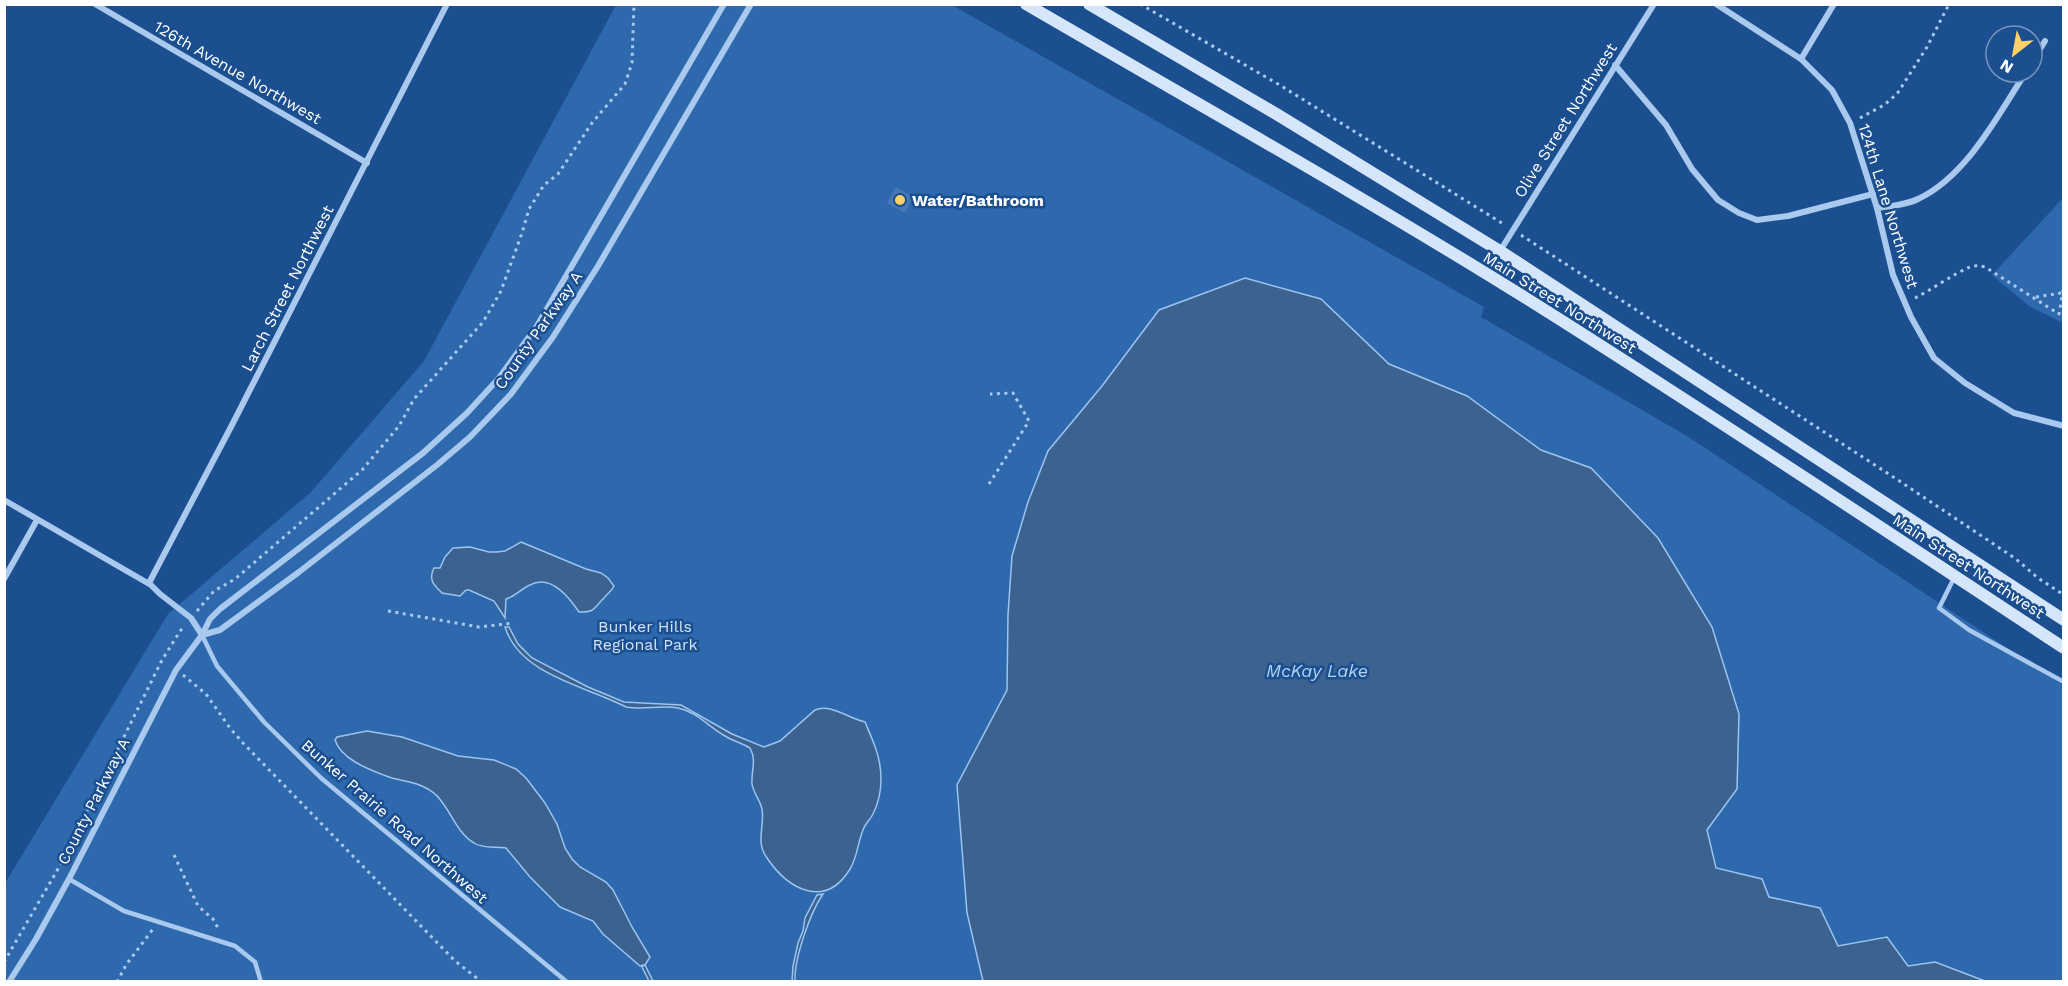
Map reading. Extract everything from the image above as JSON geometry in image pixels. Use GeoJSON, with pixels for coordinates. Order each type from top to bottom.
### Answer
{"type":"FeatureCollection","features":[{"type":"Feature","properties":{"kind":"main road","name":"Main Street Northwest"},"geometry":{"type":"LineString","coordinates":[[1026,4],[1388,214],[1529,301],[2064,648]]}},
{"type":"Feature","properties":{"kind":"main road","name":"Main Street Northwest"},"geometry":{"type":"LineString","coordinates":[[1089,4],[1278,115],[1500,251],[2064,620]]}},
{"type":"Feature","properties":{"kind":"street","name":"126th Avenue Northwest"},"geometry":{"type":"LineString","coordinates":[[95,4],[367,163]]}},
{"type":"Feature","properties":{"kind":"street","name":"Larch Street Northwest"},"geometry":{"type":"LineString","coordinates":[[148,583],[367,163],[447,4]]}},
{"type":"Feature","properties":{"kind":"street","name":"County Parkway A"},"geometry":{"type":"LineString","coordinates":[[9,981],[36,939],[69,879],[165,690],[210,620],[220,609],[423,453],[467,413],[499,378],[537,326],[724,4]]}},
{"type":"Feature","properties":{"kind":"street","name":"County Parkway A"},"geometry":{"type":"LineString","coordinates":[[202,635],[220,630],[437,465],[470,437],[511,394],[553,337],[598,266],[751,4]]}},
{"type":"Feature","properties":{"kind":"street","name":"Olive Street Northwest"},"geometry":{"type":"LineString","coordinates":[[1500,251],[1654,4]]}},
{"type":"Feature","properties":{"kind":"street","name":"124th Lane Northwest"},"geometry":{"type":"LineString","coordinates":[[1716,4],[1801,59],[1832,90],[1850,123],[1877,208],[1893,275],[1934,358],[1965,383],[2014,413],[2064,426]]}},
{"type":"Feature","properties":{"kind":"street"},"geometry":{"type":"LineString","coordinates":[[1801,59],[1834,4]]}},
{"type":"Feature","properties":{"kind":"street"},"geometry":{"type":"LineString","coordinates":[[1615,65],[1666,125],[1692,169],[1718,200],[1739,213],[1757,220],[1788,216],[1873,194]]}},
{"type":"Feature","properties":{"kind":"street"},"geometry":{"type":"LineString","coordinates":[[1877,208],[1917,200],[1945,182],[1986,135],[2018,84]]}},
{"type":"Feature","properties":{"kind":"street"},"geometry":{"type":"LineString","coordinates":[[4,500],[148,583],[191,618],[202,635]]}},
{"type":"Feature","properties":{"kind":"street"},"geometry":{"type":"LineString","coordinates":[[4,579],[37,520]]}},
{"type":"Feature","properties":{"kind":"lane"},"geometry":{"type":"LineString","coordinates":[[1955,576],[1939,608],[1969,630],[2064,682]]}},
{"type":"Feature","properties":{"kind":"lane","name":"Bunker Prairie Road Northwest"},"geometry":{"type":"LineString","coordinates":[[202,635],[217,666],[264,722],[321,778],[567,981]]}},
{"type":"Feature","properties":{"kind":"lane"},"geometry":{"type":"LineString","coordinates":[[69,879],[124,911],[235,946],[255,962],[261,981]]}},
{"type":"Feature","properties":{"kind":"path"},"geometry":{"type":"LineString","coordinates":[[203,603],[214,591],[235,579],[362,470],[399,426],[414,399],[483,322],[501,291],[529,209],[544,185],[564,166],[591,123],[625,84],[632,63],[634,4]]}},
{"type":"Feature","properties":{"kind":"path"},"geometry":{"type":"LineString","coordinates":[[1140,4],[1286,89],[1500,222]]}},
{"type":"Feature","properties":{"kind":"path"},"geometry":{"type":"LineString","coordinates":[[1850,123],[1884,105],[1897,94],[1927,47],[1949,4]]}},
{"type":"Feature","properties":{"kind":"path"},"geometry":{"type":"LineString","coordinates":[[1533,241],[1901,482],[2016,559],[2038,578],[2064,595]]}},
{"type":"Feature","properties":{"kind":"path"},"geometry":{"type":"LineString","coordinates":[[1905,302],[1935,288],[1970,267],[1978,265],[2035,297],[2061,315]]}},
{"type":"Feature","properties":{"kind":"path"},"geometry":{"type":"LineString","coordinates":[[2061,315],[2061,293],[2064,284]]}},
{"type":"Feature","properties":{"kind":"path"},"geometry":{"type":"LineString","coordinates":[[2035,297],[2061,293]]}},
{"type":"Feature","properties":{"kind":"path"},"geometry":{"type":"LineString","coordinates":[[989,484],[1029,421],[1013,393],[990,394]]}},
{"type":"Feature","properties":{"kind":"path"},"geometry":{"type":"LineString","coordinates":[[388,611],[479,627],[513,623]]}},
{"type":"Feature","properties":{"kind":"path"},"geometry":{"type":"LineString","coordinates":[[4,962],[62,862],[162,660],[180,629]]}},
{"type":"Feature","properties":{"kind":"path"},"geometry":{"type":"LineString","coordinates":[[185,677],[206,694],[243,743],[438,944],[455,961],[482,981]]}},
{"type":"Feature","properties":{"kind":"path"},"geometry":{"type":"LineString","coordinates":[[174,855],[198,906],[213,919],[226,942]]}},
{"type":"Feature","properties":{"kind":"path"},"geometry":{"type":"LineString","coordinates":[[117,981],[157,922]]}},
{"type":"Feature","properties":{"kind":"green space","name":"Bunker Hills Regional Park"},"geometry":{"type":"Polygon","coordinates":[[[616,5],[952,5],[1484,307],[1481,317],[1687,436],[2063,685],[2063,981],[1985,981],[1935,962],[1908,966],[1886,937],[1838,946],[1820,908],[1769,897],[1762,879],[1715,868],[1707,830],[1737,789],[1591,468],[1541,450],[1467,396],[1267,981],[5,981],[4,885],[168,614],[311,492],[424,361],[616,5]]]}},
{"type":"Feature","properties":{"kind":"green space"},"geometry":{"type":"Polygon","coordinates":[[[2063,198],[2063,323],[2029,306],[1992,275],[2063,198]]]}},
{"type":"Feature","properties":{"kind":"water","name":"McKay Lake"},"geometry":{"type":"Polygon","coordinates":[[[1245,278],[1321,299],[1389,364],[1467,396],[1541,450],[1591,468],[1658,538],[1712,627],[1739,714],[1737,789],[1707,830],[1716,868],[1762,879],[1769,897],[1820,908],[1838,946],[1887,937],[1908,966],[1935,962],[1985,981],[983,981],[967,913],[957,785],[1007,690],[1012,556],[1028,502],[1048,451],[1102,386],[1159,310],[1245,278]]]}},
{"type":"Feature","properties":{"kind":"water"},"geometry":{"type":"Polygon","coordinates":[[[521,542],[601,573],[614,586],[594,609],[589,612],[579,612],[558,589],[545,582],[537,582],[506,599],[505,618],[494,601],[469,590],[460,596],[442,593],[433,582],[434,568],[440,568],[445,557],[453,548],[470,547],[497,552],[505,551],[521,542]]]}},
{"type":"Feature","properties":{"kind":"water"},"geometry":{"type":"Polygon","coordinates":[[[505,627],[509,627],[518,644],[532,658],[588,687],[624,702],[681,705],[732,734],[764,747],[780,741],[815,710],[821,708],[834,710],[865,722],[878,756],[881,771],[880,788],[876,806],[861,835],[850,869],[840,882],[829,889],[818,892],[807,891],[785,879],[763,852],[761,840],[763,815],[752,784],[753,761],[750,748],[725,736],[685,710],[672,707],[626,707],[556,677],[525,657],[513,643],[505,627]]]}},
{"type":"Feature","properties":{"kind":"water"},"geometry":{"type":"Polygon","coordinates":[[[367,731],[402,737],[458,756],[494,760],[516,769],[545,803],[572,859],[580,867],[606,882],[613,890],[650,957],[645,965],[653,981],[649,981],[642,967],[644,965],[640,966],[603,934],[593,921],[560,907],[530,877],[506,848],[481,846],[467,837],[434,793],[411,782],[391,778],[364,767],[343,753],[335,740],[337,737],[367,731]]]}},
{"type":"Feature","properties":{"kind":"water"},"geometry":{"type":"Polygon","coordinates":[[[823,894],[804,936],[797,961],[795,981],[792,981],[793,966],[805,918],[817,895],[823,894]]]}},
{"type":"Feature","properties":{"kind":"building","name":"Water/Bathroom"},"geometry":{"type":"Polygon","coordinates":[[[896,187],[913,197],[905,213],[887,203],[896,187]]]}},
{"type":"Feature","properties":{"kind":"place","name":"Water/Bathroom"},"geometry":{"type":"Point","coordinates":[900,200]}}]}
